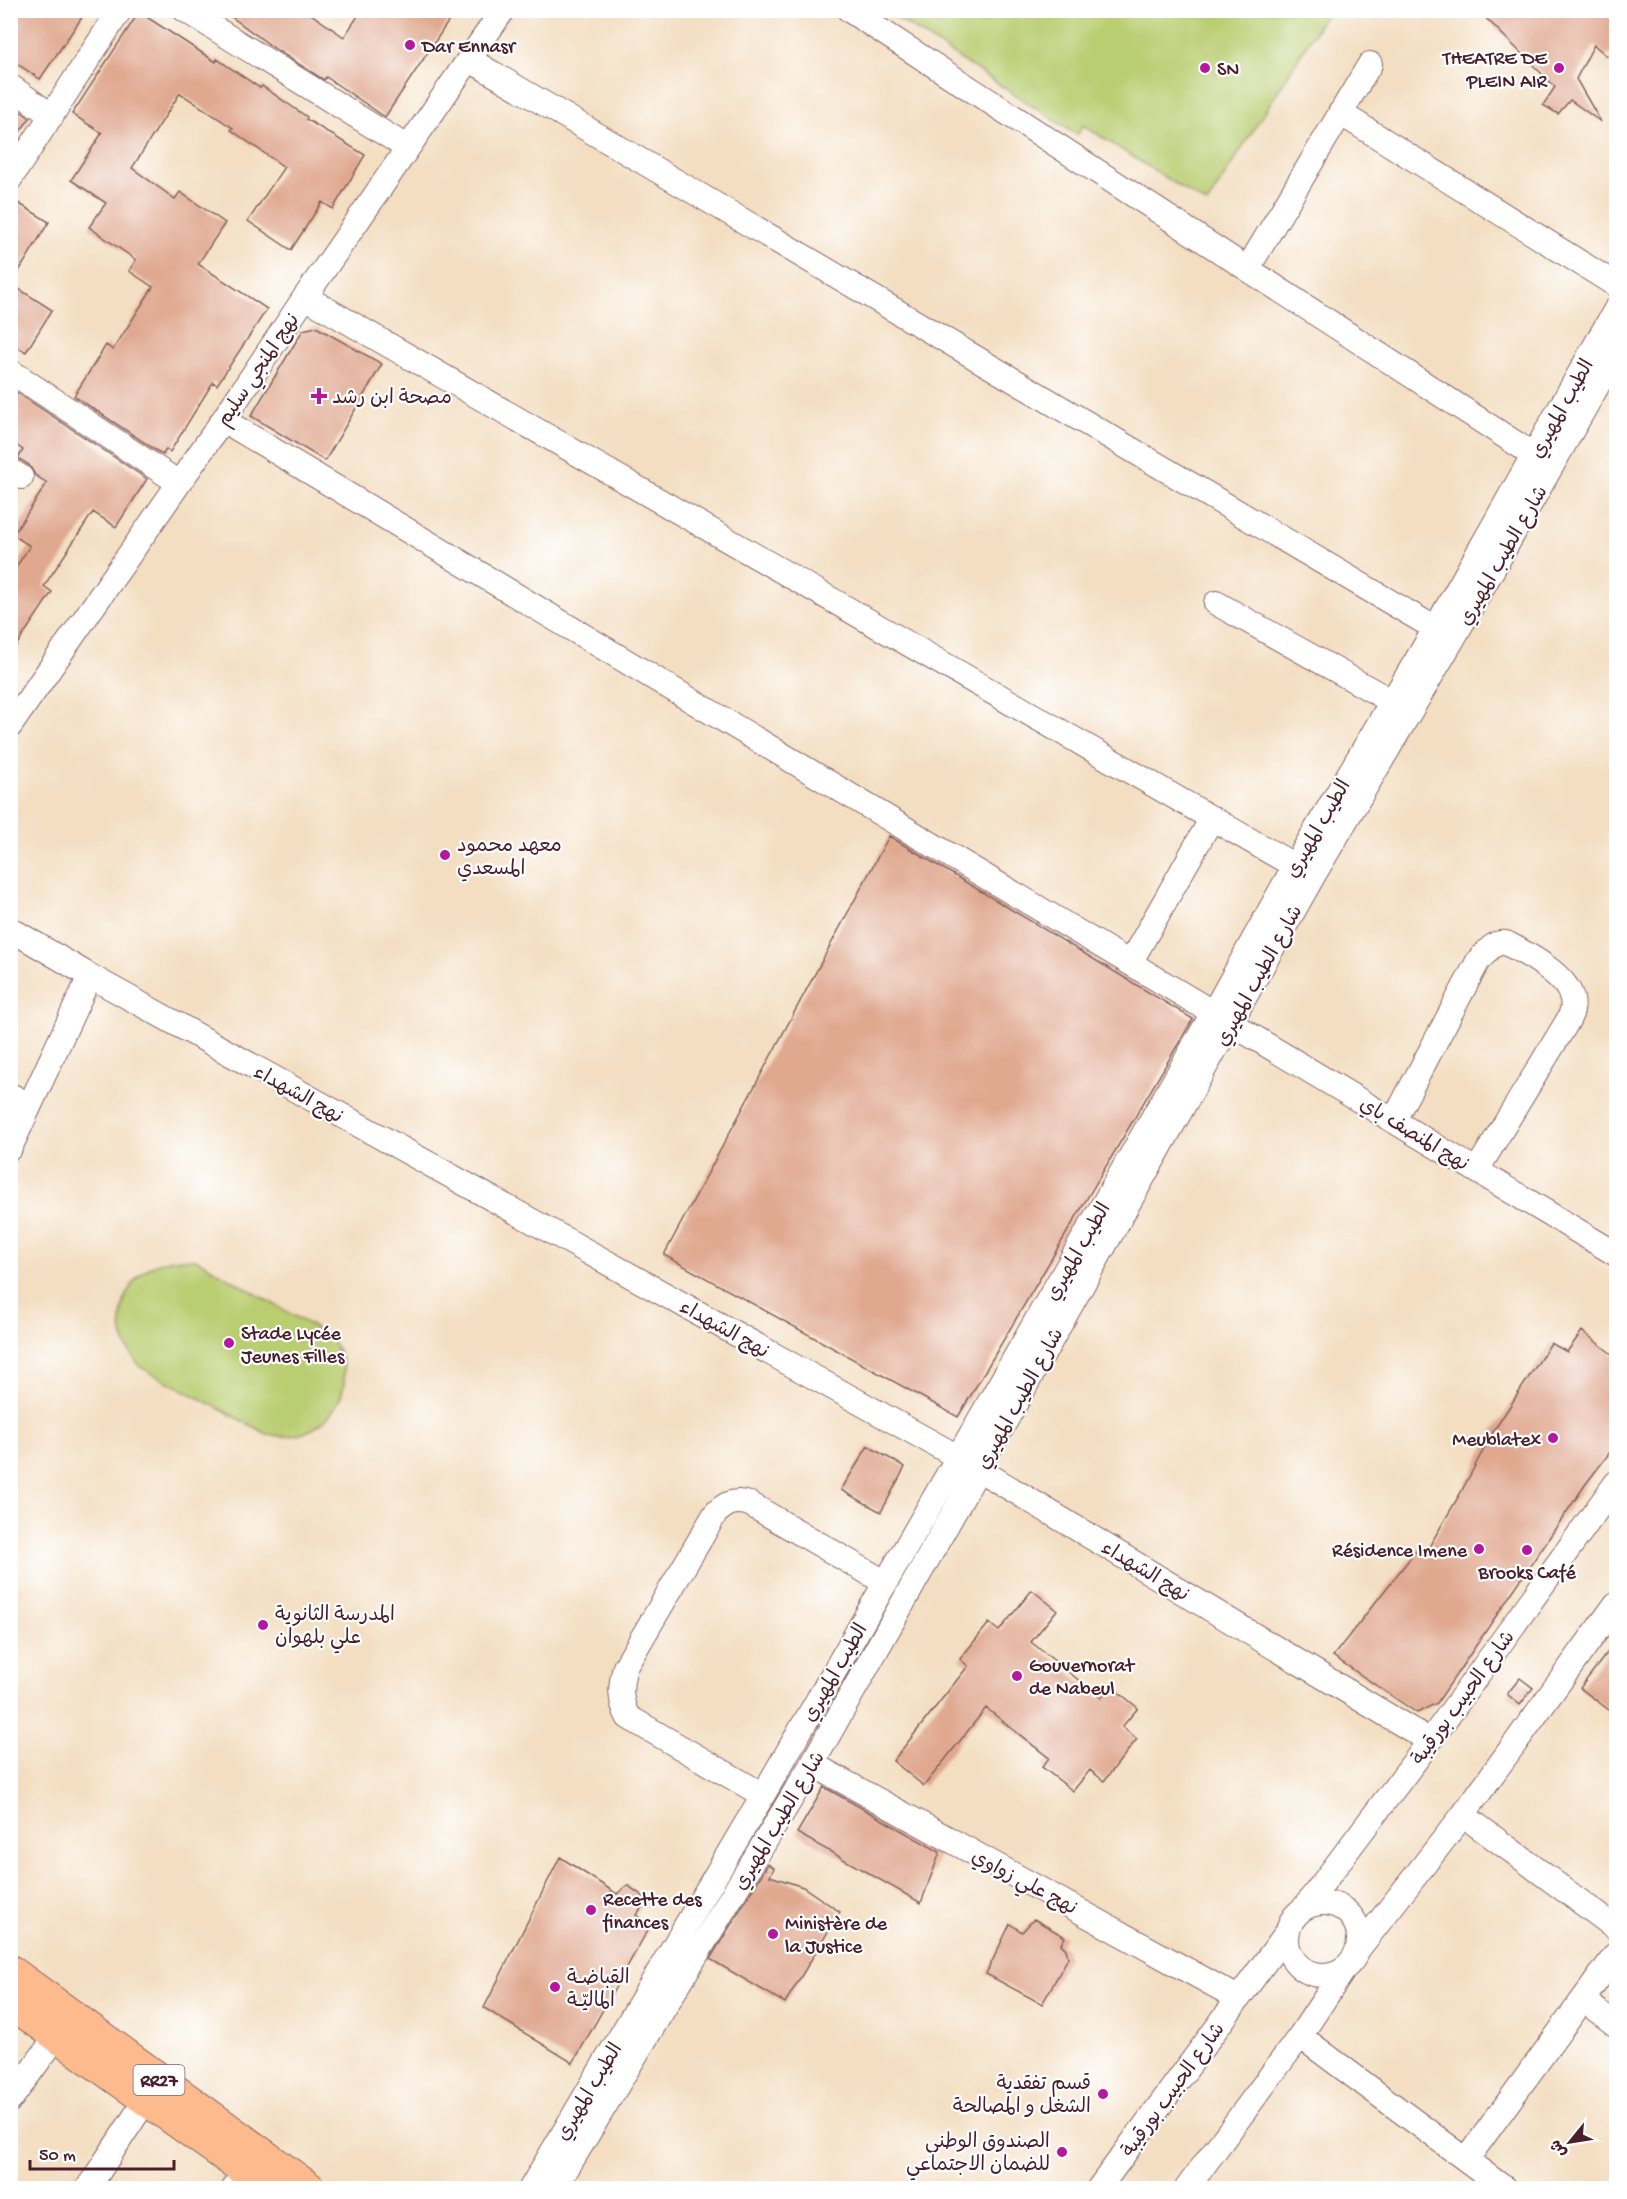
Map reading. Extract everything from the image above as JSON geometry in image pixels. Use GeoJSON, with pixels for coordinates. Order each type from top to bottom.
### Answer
{"type":"FeatureCollection","features":[{"type":"Feature","properties":{"kind":"main road","name":"RR27"},"geometry":{"type":"LineString","coordinates":[[10,1971],[65,2025],[147,2098],[252,2175],[309,2188]]}},
{"type":"Feature","properties":{"kind":"main road","name":"RR27"},"geometry":{"type":"LineString","coordinates":[[10,2002],[65,2025],[252,2175]]}},
{"type":"Feature","properties":{"kind":"street"},"geometry":{"type":"LineString","coordinates":[[10,179],[120,10]]}},
{"type":"Feature","properties":{"kind":"street"},"geometry":{"type":"LineString","coordinates":[[184,10],[408,148]]}},
{"type":"Feature","properties":{"kind":"street","name":"نهج المنجي سليم"},"geometry":{"type":"LineString","coordinates":[[12,719],[223,420],[503,10]]}},
{"type":"Feature","properties":{"kind":"street"},"geometry":{"type":"LineString","coordinates":[[849,10],[1543,461]]}},
{"type":"Feature","properties":{"kind":"street"},"geometry":{"type":"LineString","coordinates":[[470,60],[1444,634]]}},
{"type":"Feature","properties":{"kind":"street"},"geometry":{"type":"LineString","coordinates":[[1248,268],[1370,64]]}},
{"type":"Feature","properties":{"kind":"street"},"geometry":{"type":"LineString","coordinates":[[10,86],[52,116]]}},
{"type":"Feature","properties":{"kind":"street"},"geometry":{"type":"LineString","coordinates":[[1340,113],[1617,285]]}},
{"type":"Feature","properties":{"kind":"street"},"geometry":{"type":"LineString","coordinates":[[305,297],[1304,871]]}},
{"type":"Feature","properties":{"kind":"street","name":"الطيب المهيري"},"geometry":{"type":"LineString","coordinates":[[1543,461],[1617,309]]}},
{"type":"Feature","properties":{"kind":"street","name":"شارع الطيب المهيري"},"geometry":{"type":"LineString","coordinates":[[555,2188],[812,1764],[968,1463],[1304,871],[1543,461],[1617,353]]}},
{"type":"Feature","properties":{"kind":"street"},"geometry":{"type":"LineString","coordinates":[[10,370],[179,483]]}},
{"type":"Feature","properties":{"kind":"street","name":"نهج المنصف باي"},"geometry":{"type":"LineString","coordinates":[[223,420],[1617,1254]]}},
{"type":"Feature","properties":{"kind":"street"},"geometry":{"type":"LineString","coordinates":[[1216,603],[1391,701]]}},
{"type":"Feature","properties":{"kind":"street","name":"الطيب المهيري"},"geometry":{"type":"LineString","coordinates":[[1304,871],[1391,701],[1444,634]]}},
{"type":"Feature","properties":{"kind":"street"},"geometry":{"type":"LineString","coordinates":[[1130,963],[1212,818]]}},
{"type":"Feature","properties":{"kind":"street","name":"نهج الشهداء"},"geometry":{"type":"LineString","coordinates":[[10,929],[90,976],[968,1463],[1430,1741]]}},
{"type":"Feature","properties":{"kind":"street"},"geometry":{"type":"LineString","coordinates":[[1394,1120],[1478,962],[1489,949],[1500,942],[1506,943],[1533,958],[1560,978],[1568,988],[1573,1000],[1572,1010],[1564,1027],[1477,1170]]}},
{"type":"Feature","properties":{"kind":"street"},"geometry":{"type":"LineString","coordinates":[[10,1148],[20,1100],[90,976]]}},
{"type":"Feature","properties":{"kind":"street","name":"الطيب المهيري"},"geometry":{"type":"LineString","coordinates":[[531,2188],[886,1583],[968,1463]]}},
{"type":"Feature","properties":{"kind":"street","name":"شارع الحبيب بورقيبة"},"geometry":{"type":"LineString","coordinates":[[1304,1908],[1430,1741],[1617,1483]]}},
{"type":"Feature","properties":{"kind":"street"},"geometry":{"type":"LineString","coordinates":[[763,1795],[628,1717],[621,1700],[620,1688],[624,1667],[715,1514],[723,1506],[733,1502],[741,1501],[750,1504],[886,1583]]}},
{"type":"Feature","properties":{"kind":"street"},"geometry":{"type":"LineString","coordinates":[[1187,2188],[1300,2036],[1343,1971],[1353,1961],[1359,1948],[1463,1815],[1617,1604]]}},
{"type":"Feature","properties":{"kind":"street","name":"نهج علي زواوي"},"geometry":{"type":"LineString","coordinates":[[812,1764],[1238,1998]]}},
{"type":"Feature","properties":{"kind":"street"},"geometry":{"type":"LineString","coordinates":[[1463,1815],[1617,1928]]}},
{"type":"Feature","properties":{"kind":"street"},"geometry":{"type":"LineString","coordinates":[[1343,1971],[1329,1976],[1315,1975],[1302,1969],[1292,1959],[1287,1945],[1288,1931],[1294,1918],[1304,1908],[1318,1903],[1332,1904],[1345,1910],[1355,1920],[1360,1934],[1359,1948]]}},
{"type":"Feature","properties":{"kind":"street","name":"شارع الحبيب بورقيبة"},"geometry":{"type":"LineString","coordinates":[[1099,2188],[1288,1931]]}},
{"type":"Feature","properties":{"kind":"street"},"geometry":{"type":"LineString","coordinates":[[1467,2159],[1617,1954]]}},
{"type":"Feature","properties":{"kind":"street"},"geometry":{"type":"LineString","coordinates":[[1583,2000],[1617,2025]]}},
{"type":"Feature","properties":{"kind":"street"},"geometry":{"type":"LineString","coordinates":[[10,2100],[65,2025]]}},
{"type":"Feature","properties":{"kind":"street"},"geometry":{"type":"LineString","coordinates":[[1300,2036],[1504,2188]]}},
{"type":"Feature","properties":{"kind":"street"},"geometry":{"type":"LineString","coordinates":[[88,2188],[147,2098]]}},
{"type":"Feature","properties":{"kind":"green space","name":"SN"},"geometry":{"type":"Polygon","coordinates":[[[886,11],[1328,11],[1207,204],[1083,125],[1077,135],[886,11]]]}},
{"type":"Feature","properties":{"kind":"green space","name":"Stade Lycée Jeunes Filles"},"geometry":{"type":"Polygon","coordinates":[[[172,1259],[196,1259],[329,1336],[341,1358],[344,1379],[338,1402],[324,1421],[302,1433],[287,1436],[267,1434],[140,1367],[128,1350],[123,1336],[121,1324],[124,1301],[129,1290],[144,1272],[156,1264],[172,1259]]]}},
{"type":"Feature","properties":{"kind":"building"},"geometry":{"type":"Polygon","coordinates":[[[10,10],[87,10],[40,79],[10,59],[10,10]]]}},
{"type":"Feature","properties":{"kind":"building"},"geometry":{"type":"Polygon","coordinates":[[[222,10],[305,10],[344,37],[362,10],[456,10],[385,117],[326,77],[324,80],[278,51],[222,10]]]}},
{"type":"Feature","properties":{"kind":"building","name":"THEATRE DE PLEIN AIR"},"geometry":{"type":"Polygon","coordinates":[[[1478,10],[1617,10],[1617,48],[1607,56],[1594,45],[1576,79],[1601,122],[1570,100],[1558,114],[1543,105],[1555,87],[1478,10]]]}},
{"type":"Feature","properties":{"kind":"building"},"geometry":{"type":"Polygon","coordinates":[[[139,12],[216,62],[217,59],[260,88],[262,86],[307,117],[306,119],[365,155],[333,209],[322,202],[291,250],[248,221],[284,167],[231,130],[233,128],[180,93],[132,168],[175,199],[180,192],[225,223],[198,264],[267,309],[217,385],[213,382],[170,452],[166,449],[163,455],[74,396],[106,345],[113,350],[153,287],[129,271],[136,260],[89,227],[106,203],[71,180],[102,133],[72,114],[139,12]]]}},
{"type":"Feature","properties":{"kind":"building"},"geometry":{"type":"Polygon","coordinates":[[[10,104],[30,118],[10,145],[10,104]]]}},
{"type":"Feature","properties":{"kind":"building"},"geometry":{"type":"Polygon","coordinates":[[[10,198],[49,222],[11,284],[52,310],[26,352],[10,343],[10,198]]]}},
{"type":"Feature","properties":{"kind":"building","name":"مصحة ابن رشد"},"geometry":{"type":"Polygon","coordinates":[[[316,327],[382,364],[325,461],[251,416],[303,330],[316,327]]]}},
{"type":"Feature","properties":{"kind":"building"},"geometry":{"type":"Polygon","coordinates":[[[10,388],[147,479],[116,527],[93,512],[44,586],[52,592],[10,655],[10,576],[30,546],[13,535],[47,483],[35,475],[29,465],[18,458],[23,450],[10,441],[10,388]]]}},
{"type":"Feature","properties":{"kind":"building"},"geometry":{"type":"Polygon","coordinates":[[[889,836],[1193,1019],[958,1417],[664,1255],[889,836]]]}},
{"type":"Feature","properties":{"kind":"building"},"geometry":{"type":"Polygon","coordinates":[[[1582,1331],[1617,1358],[1617,1443],[1585,1485],[1437,1703],[1417,1713],[1333,1656],[1419,1547],[1426,1552],[1493,1432],[1551,1343],[1567,1352],[1582,1331]]]}},
{"type":"Feature","properties":{"kind":"building"},"geometry":{"type":"Polygon","coordinates":[[[868,1446],[905,1467],[881,1512],[841,1490],[868,1446]]]}},
{"type":"Feature","properties":{"kind":"building","name":"Gouvernorat de Nabeul"},"geometry":{"type":"Polygon","coordinates":[[[1032,1590],[1057,1610],[1031,1642],[1101,1698],[1111,1686],[1138,1708],[1122,1727],[1137,1739],[1104,1781],[1090,1770],[1073,1791],[1042,1767],[1049,1758],[986,1708],[924,1786],[893,1761],[968,1666],[960,1659],[989,1623],[999,1631],[1032,1590]]]}},
{"type":"Feature","properties":{"kind":"building"},"geometry":{"type":"Polygon","coordinates":[[[1617,1640],[1617,1716],[1580,1688],[1617,1640]]]}},
{"type":"Feature","properties":{"kind":"building"},"geometry":{"type":"Polygon","coordinates":[[[1520,1678],[1533,1688],[1520,1705],[1507,1694],[1520,1678]]]}},
{"type":"Feature","properties":{"kind":"building"},"geometry":{"type":"Polygon","coordinates":[[[824,1787],[940,1852],[921,1903],[797,1833],[824,1787]]]}},
{"type":"Feature","properties":{"kind":"building","name":"القباضـة الماليّـة"},"geometry":{"type":"Polygon","coordinates":[[[560,1857],[617,1894],[627,1885],[648,1900],[636,1915],[650,1926],[573,2063],[484,2008],[560,1857]]]}},
{"type":"Feature","properties":{"kind":"building","name":"Ministère de la Justice"},"geometry":{"type":"Polygon","coordinates":[[[768,1864],[774,1868],[770,1876],[803,1887],[840,1912],[785,2003],[710,1959],[768,1864]]]}},
{"type":"Feature","properties":{"kind":"building"},"geometry":{"type":"Polygon","coordinates":[[[1034,1919],[1065,1937],[1061,1944],[1066,1949],[1068,1958],[1042,2004],[986,1974],[1010,1924],[1022,1932],[1034,1919]]]}},
{"type":"Feature","properties":{"kind":"place","name":"Dar Ennasr"},"geometry":{"type":"Point","coordinates":[410,45]}},
{"type":"Feature","properties":{"kind":"place","name":"SN"},"geometry":{"type":"Point","coordinates":[1205,68]}},
{"type":"Feature","properties":{"kind":"place","name":"THEATRE DE PLEIN AIR"},"geometry":{"type":"Point","coordinates":[1559,68]}},
{"type":"Feature","properties":{"kind":"place","name":"مصحة ابن رشد"},"geometry":{"type":"Point","coordinates":[319,396]}},
{"type":"Feature","properties":{"kind":"place","name":"معهد محمود المسعدي"},"geometry":{"type":"Point","coordinates":[445,855]}},
{"type":"Feature","properties":{"kind":"place","name":"Stade Lycée Jeunes Filles"},"geometry":{"type":"Point","coordinates":[229,1343]}},
{"type":"Feature","properties":{"kind":"place","name":"Meublatex"},"geometry":{"type":"Point","coordinates":[1553,1438]}},
{"type":"Feature","properties":{"kind":"place","name":"Résidence Imene"},"geometry":{"type":"Point","coordinates":[1479,1549]}},
{"type":"Feature","properties":{"kind":"place","name":"Brooks Café"},"geometry":{"type":"Point","coordinates":[1527,1550]}},
{"type":"Feature","properties":{"kind":"place","name":"المدرسة الثانوية علي بلهوان"},"geometry":{"type":"Point","coordinates":[263,1625]}},
{"type":"Feature","properties":{"kind":"place","name":"Gouvernorat de Nabeul"},"geometry":{"type":"Point","coordinates":[1017,1676]}},
{"type":"Feature","properties":{"kind":"place","name":"Recette des finances"},"geometry":{"type":"Point","coordinates":[591,1910]}},
{"type":"Feature","properties":{"kind":"place","name":"Ministère de la Justice"},"geometry":{"type":"Point","coordinates":[773,1934]}},
{"type":"Feature","properties":{"kind":"place","name":"القباضـة الماليّـة"},"geometry":{"type":"Point","coordinates":[555,1987]}},
{"type":"Feature","properties":{"kind":"place","name":"قسم تفقدية الشغل و المصالحة"},"geometry":{"type":"Point","coordinates":[1103,2094]}},
{"type":"Feature","properties":{"kind":"place","name":"الصندوق الوطني للضمان الاجتماعي"},"geometry":{"type":"Point","coordinates":[1062,2152]}}]}
